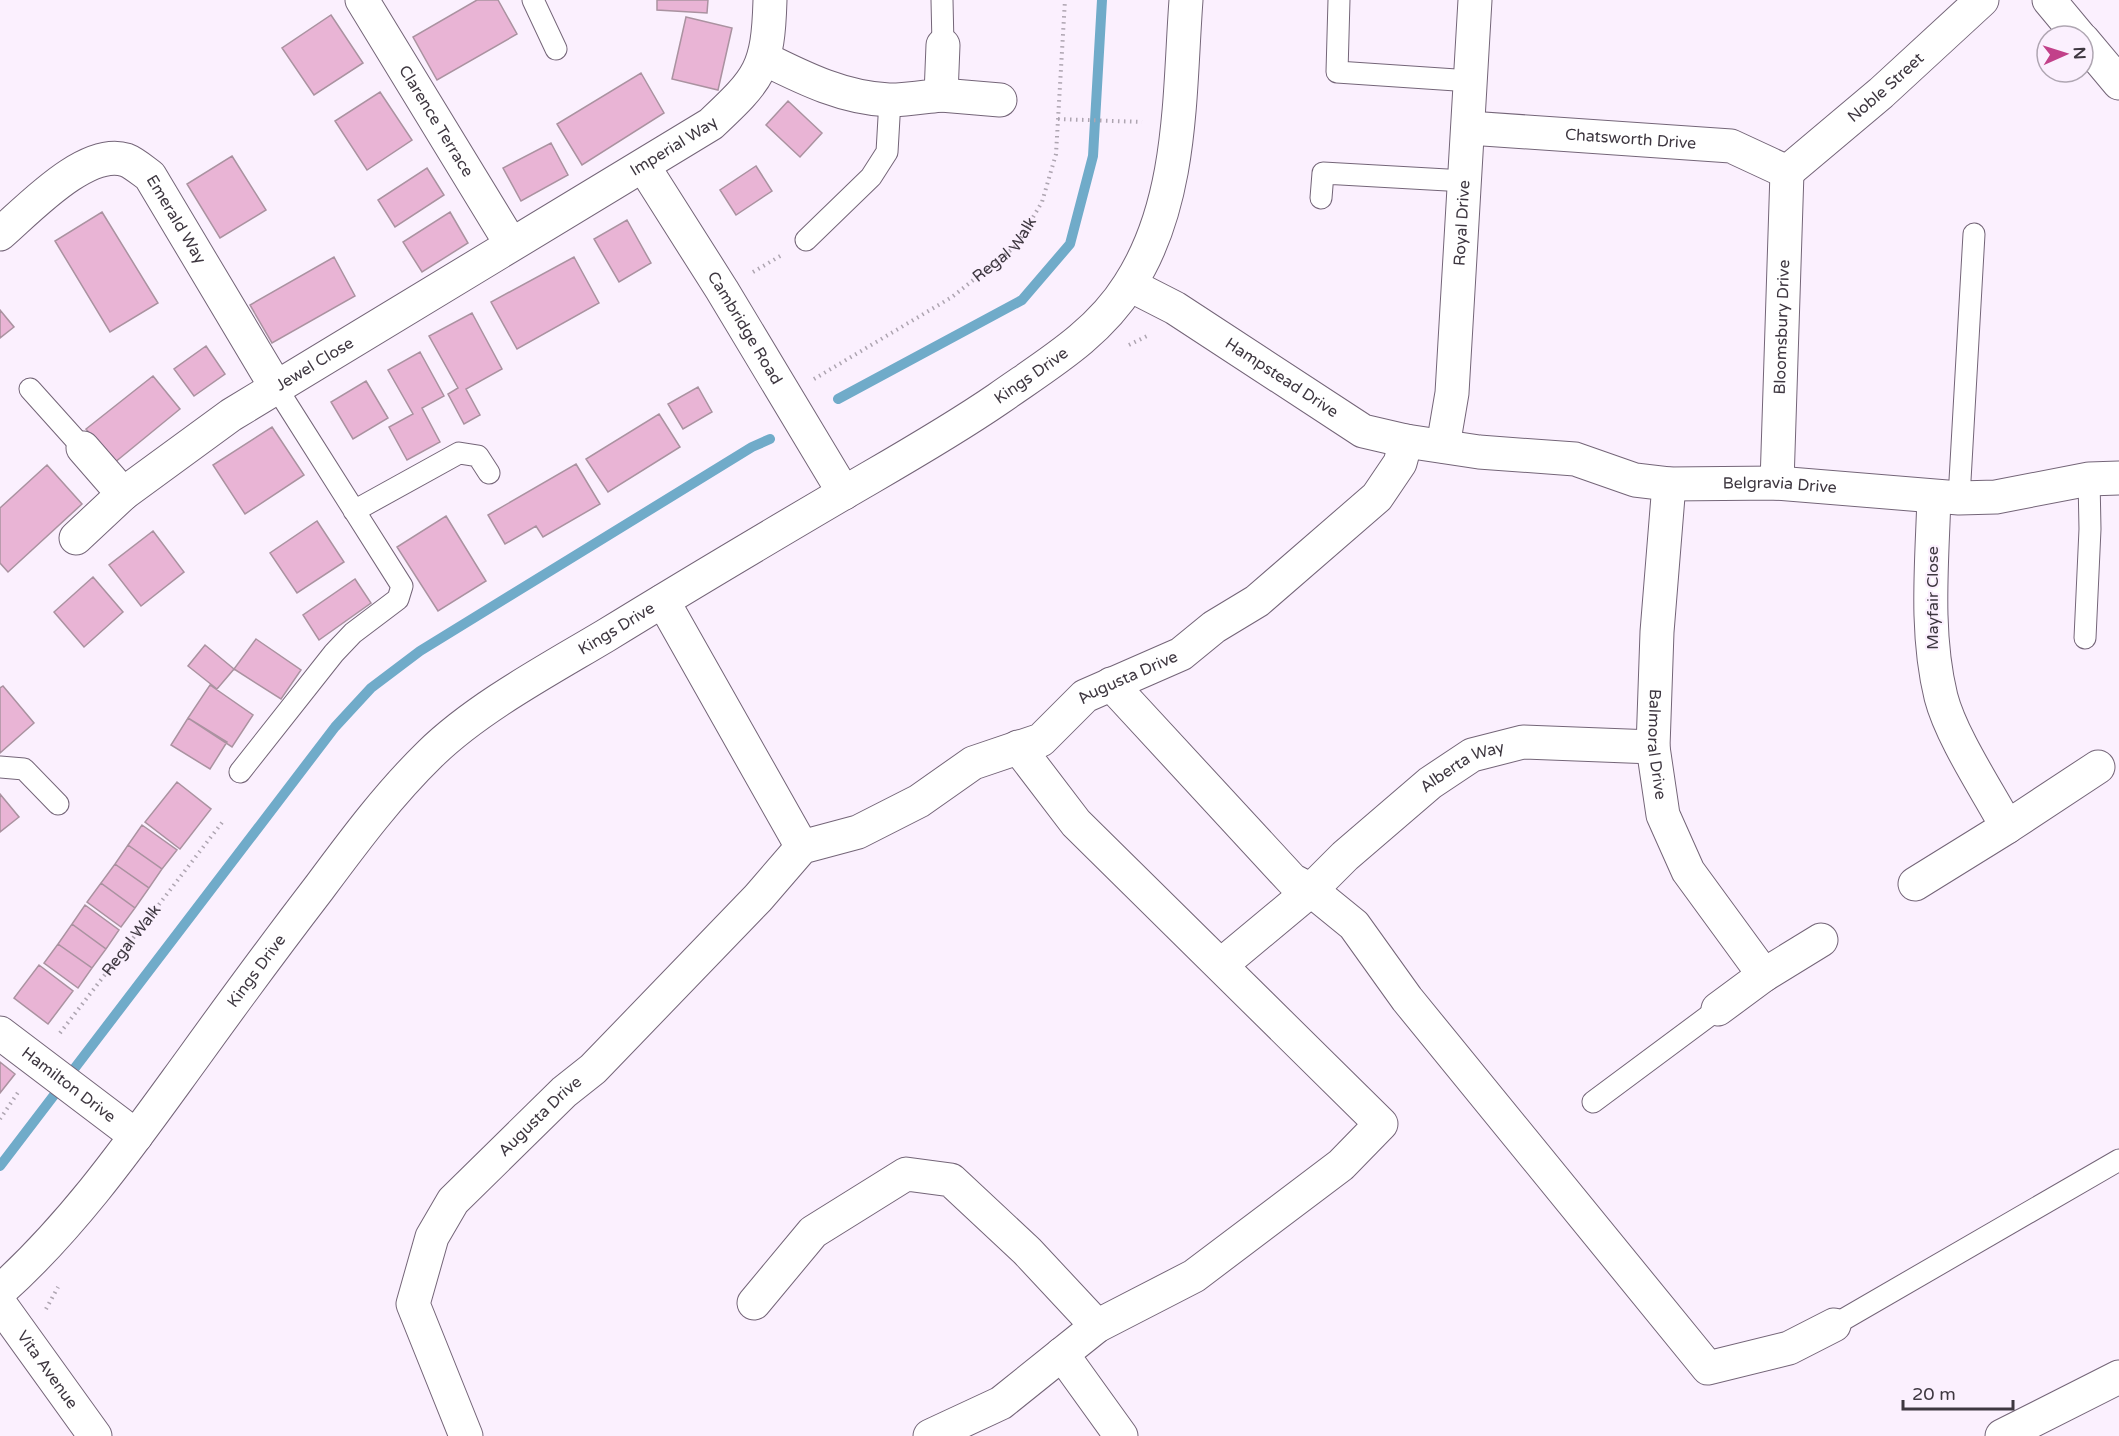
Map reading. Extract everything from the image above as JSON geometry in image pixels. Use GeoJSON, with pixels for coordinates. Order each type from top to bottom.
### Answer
{"type":"FeatureCollection","features":[{"type":"Feature","properties":{"kind":"main road","name":"Imperial Way"},"geometry":{"type":"LineString","coordinates":[[511,244],[644,167],[711,124],[748,90],[765,59],[770,0]]}},
{"type":"Feature","properties":{"kind":"main road","name":"Kings Drive"},"geometry":{"type":"LineString","coordinates":[[0,1291],[33,1262],[136,1136],[364,827],[425,758],[470,721],[663,601],[844,493],[940,439],[1065,354],[1100,323],[1130,285],[1158,225],[1169,183],[1186,0]]}},
{"type":"Feature","properties":{"kind":"main road","name":"Royal Drive"},"geometry":{"type":"LineString","coordinates":[[1443,446],[1452,393],[1475,0]]}},
{"type":"Feature","properties":{"kind":"main road","name":"Noble Street"},"geometry":{"type":"LineString","coordinates":[[1786,172],[1881,93],[1982,0]]}},
{"type":"Feature","properties":{"kind":"main road"},"geometry":{"type":"LineString","coordinates":[[2049,0],[2069,24]]}},
{"type":"Feature","properties":{"kind":"main road","name":"Clarence Terrace"},"geometry":{"type":"LineString","coordinates":[[372,4],[511,244]]}},
{"type":"Feature","properties":{"kind":"main road"},"geometry":{"type":"LineString","coordinates":[[941,95],[943,45]]}},
{"type":"Feature","properties":{"kind":"main road"},"geometry":{"type":"LineString","coordinates":[[2095,54],[2119,83]]}},
{"type":"Feature","properties":{"kind":"main road"},"geometry":{"type":"LineString","coordinates":[[765,59],[815,84],[850,94],[890,100],[941,95],[1000,100]]}},
{"type":"Feature","properties":{"kind":"main road","name":"Chatsworth Drive"},"geometry":{"type":"LineString","coordinates":[[1469,129],[1731,146],[1786,172]]}},
{"type":"Feature","properties":{"kind":"main road","name":"Emerald Way"},"geometry":{"type":"LineString","coordinates":[[0,234],[71,174],[100,159],[126,160],[150,176],[276,387]]}},
{"type":"Feature","properties":{"kind":"main road","name":"Cambridge Road"},"geometry":{"type":"LineString","coordinates":[[644,167],[722,290],[844,493]]}},
{"type":"Feature","properties":{"kind":"main road","name":"Bloomsbury Drive"},"geometry":{"type":"LineString","coordinates":[[1777,483],[1786,172]]}},
{"type":"Feature","properties":{"kind":"main road","name":"Jewel Close"},"geometry":{"type":"LineString","coordinates":[[76,538],[123,494],[231,415],[511,244]]}},
{"type":"Feature","properties":{"kind":"main road","name":"Hampstead Drive"},"geometry":{"type":"LineString","coordinates":[[1130,285],[1174,308],[1363,431],[1406,441],[1443,446]]}},
{"type":"Feature","properties":{"kind":"main road","name":"Augusta Drive"},"geometry":{"type":"LineString","coordinates":[[466,1436],[413,1304],[432,1237],[453,1201],[564,1092],[593,1069],[758,898],[802,847],[858,832],[919,801],[973,763],[1041,740],[1085,696],[1180,654],[1214,627],[1257,601],[1377,497],[1400,463],[1406,441]]}},
{"type":"Feature","properties":{"kind":"main road","name":"Belgravia Drive"},"geometry":{"type":"LineString","coordinates":[[1443,446],[1575,459],[1635,480],[1669,484],[1777,483],[1947,498],[1996,497],[2104,479]]}},
{"type":"Feature","properties":{"kind":"main road"},"geometry":{"type":"LineString","coordinates":[[83,448],[123,494]]}},
{"type":"Feature","properties":{"kind":"main road","name":"Balmoral Drive"},"geometry":{"type":"LineString","coordinates":[[1669,484],[1657,632],[1653,747],[1663,815],[1688,872],[1764,975]]}},
{"type":"Feature","properties":{"kind":"main road","name":"Mayfair Close"},"geometry":{"type":"LineString","coordinates":[[1947,498],[1931,643],[1942,699],[1964,749],[2007,827]]}},
{"type":"Feature","properties":{"kind":"main road"},"geometry":{"type":"LineString","coordinates":[[663,601],[802,847]]}},
{"type":"Feature","properties":{"kind":"main road"},"geometry":{"type":"LineString","coordinates":[[1111,684],[1292,880],[1311,890],[1354,925],[1422,1017],[1708,1368],[1789,1348],[1834,1325]]}},
{"type":"Feature","properties":{"kind":"main road","name":"Alberta Way"},"geometry":{"type":"LineString","coordinates":[[1221,965],[1311,890],[1345,856],[1430,783],[1472,755],[1523,742],[1653,747]]}},
{"type":"Feature","properties":{"kind":"main road"},"geometry":{"type":"LineString","coordinates":[[930,1436],[1001,1403],[1097,1326],[1194,1276],[1341,1165],[1381,1124],[1077,823],[1018,747]]}},
{"type":"Feature","properties":{"kind":"main road"},"geometry":{"type":"LineString","coordinates":[[1915,884],[2098,767]]}},
{"type":"Feature","properties":{"kind":"main road"},"geometry":{"type":"LineString","coordinates":[[1718,1009],[1764,975],[1821,940]]}},
{"type":"Feature","properties":{"kind":"main road","name":"Hamilton Drive"},"geometry":{"type":"LineString","coordinates":[[0,1033],[136,1136]]}},
{"type":"Feature","properties":{"kind":"main road"},"geometry":{"type":"LineString","coordinates":[[754,1303],[813,1232],[906,1174],[951,1180],[1027,1251],[1097,1326]]}},
{"type":"Feature","properties":{"kind":"main road","name":"Vita Avenue"},"geometry":{"type":"LineString","coordinates":[[0,1304],[95,1436]]}},
{"type":"Feature","properties":{"kind":"main road"},"geometry":{"type":"LineString","coordinates":[[1062,1354],[1121,1436]]}},
{"type":"Feature","properties":{"kind":"main road"},"geometry":{"type":"LineString","coordinates":[[2002,1436],[2119,1377]]}},
{"type":"Feature","properties":{"kind":"lane"},"geometry":{"type":"LineString","coordinates":[[533,0],[556,49]]}},
{"type":"Feature","properties":{"kind":"lane"},"geometry":{"type":"LineString","coordinates":[[942,0],[943,45]]}},
{"type":"Feature","properties":{"kind":"lane"},"geometry":{"type":"LineString","coordinates":[[1339,0],[1337,72],[1471,81]]}},
{"type":"Feature","properties":{"kind":"lane"},"geometry":{"type":"LineString","coordinates":[[806,240],[871,177],[886,152],[890,100]]}},
{"type":"Feature","properties":{"kind":"lane"},"geometry":{"type":"LineString","coordinates":[[1321,198],[1323,173],[1465,181]]}},
{"type":"Feature","properties":{"kind":"lane"},"geometry":{"type":"LineString","coordinates":[[1947,498],[1974,234]]}},
{"type":"Feature","properties":{"kind":"lane"},"geometry":{"type":"LineString","coordinates":[[240,772],[334,653],[353,633],[398,599],[402,586],[276,387]]}},
{"type":"Feature","properties":{"kind":"lane"},"geometry":{"type":"LineString","coordinates":[[30,389],[83,448]]}},
{"type":"Feature","properties":{"kind":"lane"},"geometry":{"type":"LineString","coordinates":[[354,511],[459,453],[478,456],[489,473]]}},
{"type":"Feature","properties":{"kind":"lane"},"geometry":{"type":"LineString","coordinates":[[2085,638],[2090,529],[2104,479]]}},
{"type":"Feature","properties":{"kind":"lane"},"geometry":{"type":"LineString","coordinates":[[0,766],[24,768],[57,804]]}},
{"type":"Feature","properties":{"kind":"lane"},"geometry":{"type":"LineString","coordinates":[[1593,1102],[1718,1009]]}},
{"type":"Feature","properties":{"kind":"lane"},"geometry":{"type":"LineString","coordinates":[[1834,1325],[2119,1160]]}},
{"type":"Feature","properties":{"kind":"path","name":"Regal Walk"},"geometry":{"type":"LineString","coordinates":[[784,395],[952,297],[1017,246],[1042,202],[1056,154],[1065,0]]}},
{"type":"Feature","properties":{"kind":"path"},"geometry":{"type":"LineString","coordinates":[[1058,119],[1117,121]]}},
{"type":"Feature","properties":{"kind":"path"},"geometry":{"type":"LineString","coordinates":[[722,290],[806,240]]}},
{"type":"Feature","properties":{"kind":"path","name":"Regal Walk"},"geometry":{"type":"LineString","coordinates":[[47,1067],[224,820]]}},
{"type":"Feature","properties":{"kind":"building"},"geometry":{"type":"Polygon","coordinates":[[[477,0],[498,0],[517,34],[437,80],[413,37],[477,0]]]}},
{"type":"Feature","properties":{"kind":"building"},"geometry":{"type":"Polygon","coordinates":[[[657,0],[708,0],[707,13],[657,10],[657,0]]]}},
{"type":"Feature","properties":{"kind":"building"},"geometry":{"type":"Polygon","coordinates":[[[331,15],[363,63],[314,95],[282,48],[331,15]]]}},
{"type":"Feature","properties":{"kind":"building"},"geometry":{"type":"Polygon","coordinates":[[[686,17],[732,28],[718,90],[672,79],[686,17]]]}},
{"type":"Feature","properties":{"kind":"building"},"geometry":{"type":"Polygon","coordinates":[[[641,73],[664,113],[582,165],[557,124],[641,73]]]}},
{"type":"Feature","properties":{"kind":"building"},"geometry":{"type":"Polygon","coordinates":[[[380,92],[412,140],[367,170],[335,121],[380,92]]]}},
{"type":"Feature","properties":{"kind":"building"},"geometry":{"type":"Polygon","coordinates":[[[788,101],[822,133],[800,157],[766,125],[788,101]]]}},
{"type":"Feature","properties":{"kind":"building"},"geometry":{"type":"Polygon","coordinates":[[[551,143],[568,175],[521,201],[503,168],[551,143]]]}},
{"type":"Feature","properties":{"kind":"building"},"geometry":{"type":"Polygon","coordinates":[[[232,156],[266,210],[220,238],[187,184],[232,156]]]}},
{"type":"Feature","properties":{"kind":"building"},"geometry":{"type":"Polygon","coordinates":[[[756,166],[772,191],[736,215],[720,190],[756,166]]]}},
{"type":"Feature","properties":{"kind":"building"},"geometry":{"type":"Polygon","coordinates":[[[427,168],[444,195],[395,227],[378,200],[427,168]]]}},
{"type":"Feature","properties":{"kind":"building"},"geometry":{"type":"Polygon","coordinates":[[[102,212],[158,303],[110,332],[55,241],[102,212]]]}},
{"type":"Feature","properties":{"kind":"building"},"geometry":{"type":"Polygon","coordinates":[[[450,212],[468,243],[422,272],[403,242],[450,212]]]}},
{"type":"Feature","properties":{"kind":"building"},"geometry":{"type":"Polygon","coordinates":[[[627,220],[651,263],[619,282],[594,239],[627,220]]]}},
{"type":"Feature","properties":{"kind":"building"},"geometry":{"type":"Polygon","coordinates":[[[334,257],[355,296],[272,343],[250,305],[334,257]]]}},
{"type":"Feature","properties":{"kind":"building"},"geometry":{"type":"Polygon","coordinates":[[[574,257],[599,303],[517,349],[491,302],[574,257]]]}},
{"type":"Feature","properties":{"kind":"building"},"geometry":{"type":"Polygon","coordinates":[[[0,310],[14,327],[0,338],[0,310]]]}},
{"type":"Feature","properties":{"kind":"building"},"geometry":{"type":"Polygon","coordinates":[[[472,313],[502,369],[466,389],[480,415],[464,424],[448,394],[458,388],[429,336],[472,313]]]}},
{"type":"Feature","properties":{"kind":"building"},"geometry":{"type":"Polygon","coordinates":[[[206,346],[225,374],[194,396],[174,369],[206,346]]]}},
{"type":"Feature","properties":{"kind":"building"},"geometry":{"type":"Polygon","coordinates":[[[420,352],[444,396],[422,408],[440,442],[407,460],[389,427],[413,414],[388,370],[420,352]]]}},
{"type":"Feature","properties":{"kind":"building"},"geometry":{"type":"Polygon","coordinates":[[[153,376],[180,409],[114,463],[86,429],[153,376]]]}},
{"type":"Feature","properties":{"kind":"building"},"geometry":{"type":"Polygon","coordinates":[[[366,381],[388,418],[353,439],[331,402],[366,381]]]}},
{"type":"Feature","properties":{"kind":"building"},"geometry":{"type":"Polygon","coordinates":[[[698,387],[712,412],[683,429],[668,404],[698,387]]]}},
{"type":"Feature","properties":{"kind":"building"},"geometry":{"type":"Polygon","coordinates":[[[659,414],[680,447],[608,492],[586,459],[659,414]]]}},
{"type":"Feature","properties":{"kind":"building"},"geometry":{"type":"Polygon","coordinates":[[[272,427],[304,475],[245,514],[213,465],[272,427]]]}},
{"type":"Feature","properties":{"kind":"building"},"geometry":{"type":"Polygon","coordinates":[[[576,464],[600,504],[543,537],[536,526],[505,544],[488,515],[576,464]]]}},
{"type":"Feature","properties":{"kind":"building"},"geometry":{"type":"Polygon","coordinates":[[[47,465],[82,504],[8,572],[0,563],[0,508],[47,465]]]}},
{"type":"Feature","properties":{"kind":"building"},"geometry":{"type":"Polygon","coordinates":[[[446,516],[486,581],[438,611],[397,547],[446,516]]]}},
{"type":"Feature","properties":{"kind":"building"},"geometry":{"type":"Polygon","coordinates":[[[317,521],[344,562],[297,593],[270,553],[317,521]]]}},
{"type":"Feature","properties":{"kind":"building"},"geometry":{"type":"Polygon","coordinates":[[[153,531],[184,572],[141,606],[109,565],[153,531]]]}},
{"type":"Feature","properties":{"kind":"building"},"geometry":{"type":"Polygon","coordinates":[[[93,577],[123,612],[84,647],[54,612],[93,577]]]}},
{"type":"Feature","properties":{"kind":"building"},"geometry":{"type":"Polygon","coordinates":[[[355,579],[371,603],[319,640],[303,615],[355,579]]]}},
{"type":"Feature","properties":{"kind":"building"},"geometry":{"type":"Polygon","coordinates":[[[256,639],[301,670],[281,699],[234,669],[256,639]]]}},
{"type":"Feature","properties":{"kind":"building"},"geometry":{"type":"Polygon","coordinates":[[[205,645],[234,669],[217,689],[188,666],[205,645]]]}},
{"type":"Feature","properties":{"kind":"building"},"geometry":{"type":"Polygon","coordinates":[[[210,685],[253,715],[232,747],[188,718],[210,685]]]}},
{"type":"Feature","properties":{"kind":"building"},"geometry":{"type":"Polygon","coordinates":[[[3,686],[34,723],[0,753],[0,688],[3,686]]]}},
{"type":"Feature","properties":{"kind":"building"},"geometry":{"type":"Polygon","coordinates":[[[188,718],[227,742],[210,769],[171,745],[188,718]]]}},
{"type":"Feature","properties":{"kind":"building"},"geometry":{"type":"Polygon","coordinates":[[[177,782],[211,809],[180,849],[145,822],[177,782]]]}},
{"type":"Feature","properties":{"kind":"building"},"geometry":{"type":"Polygon","coordinates":[[[0,794],[19,817],[0,832],[0,794]]]}},
{"type":"Feature","properties":{"kind":"building"},"geometry":{"type":"Polygon","coordinates":[[[142,825],[177,850],[162,869],[128,845],[142,825]]]}},
{"type":"Feature","properties":{"kind":"building"},"geometry":{"type":"Polygon","coordinates":[[[128,845],[162,869],[149,888],[115,864],[128,845]]]}},
{"type":"Feature","properties":{"kind":"building"},"geometry":{"type":"Polygon","coordinates":[[[115,864],[149,888],[135,908],[101,883],[115,864]]]}},
{"type":"Feature","properties":{"kind":"building"},"geometry":{"type":"Polygon","coordinates":[[[101,883],[135,908],[121,927],[87,902],[101,883]]]}},
{"type":"Feature","properties":{"kind":"building"},"geometry":{"type":"Polygon","coordinates":[[[85,905],[119,930],[106,949],[72,924],[85,905]]]}},
{"type":"Feature","properties":{"kind":"building"},"geometry":{"type":"Polygon","coordinates":[[[72,924],[106,949],[92,968],[58,944],[72,924]]]}},
{"type":"Feature","properties":{"kind":"building"},"geometry":{"type":"Polygon","coordinates":[[[58,944],[92,968],[78,988],[44,963],[58,944]]]}},
{"type":"Feature","properties":{"kind":"building"},"geometry":{"type":"Polygon","coordinates":[[[39,965],[73,991],[48,1024],[14,998],[39,965]]]}},
{"type":"Feature","properties":{"kind":"building"},"geometry":{"type":"Polygon","coordinates":[[[0,1062],[15,1074],[0,1093],[0,1062]]]}},
{"type":"Feature","properties":{"kind":"waterway"},"geometry":{"type":"LineString","coordinates":[[838,399],[1022,300],[1070,244],[1093,156],[1102,0]]}},
{"type":"Feature","properties":{"kind":"waterway"},"geometry":{"type":"LineString","coordinates":[[0,1166],[335,727],[371,688],[420,651],[752,447],[770,439]]}}]}
